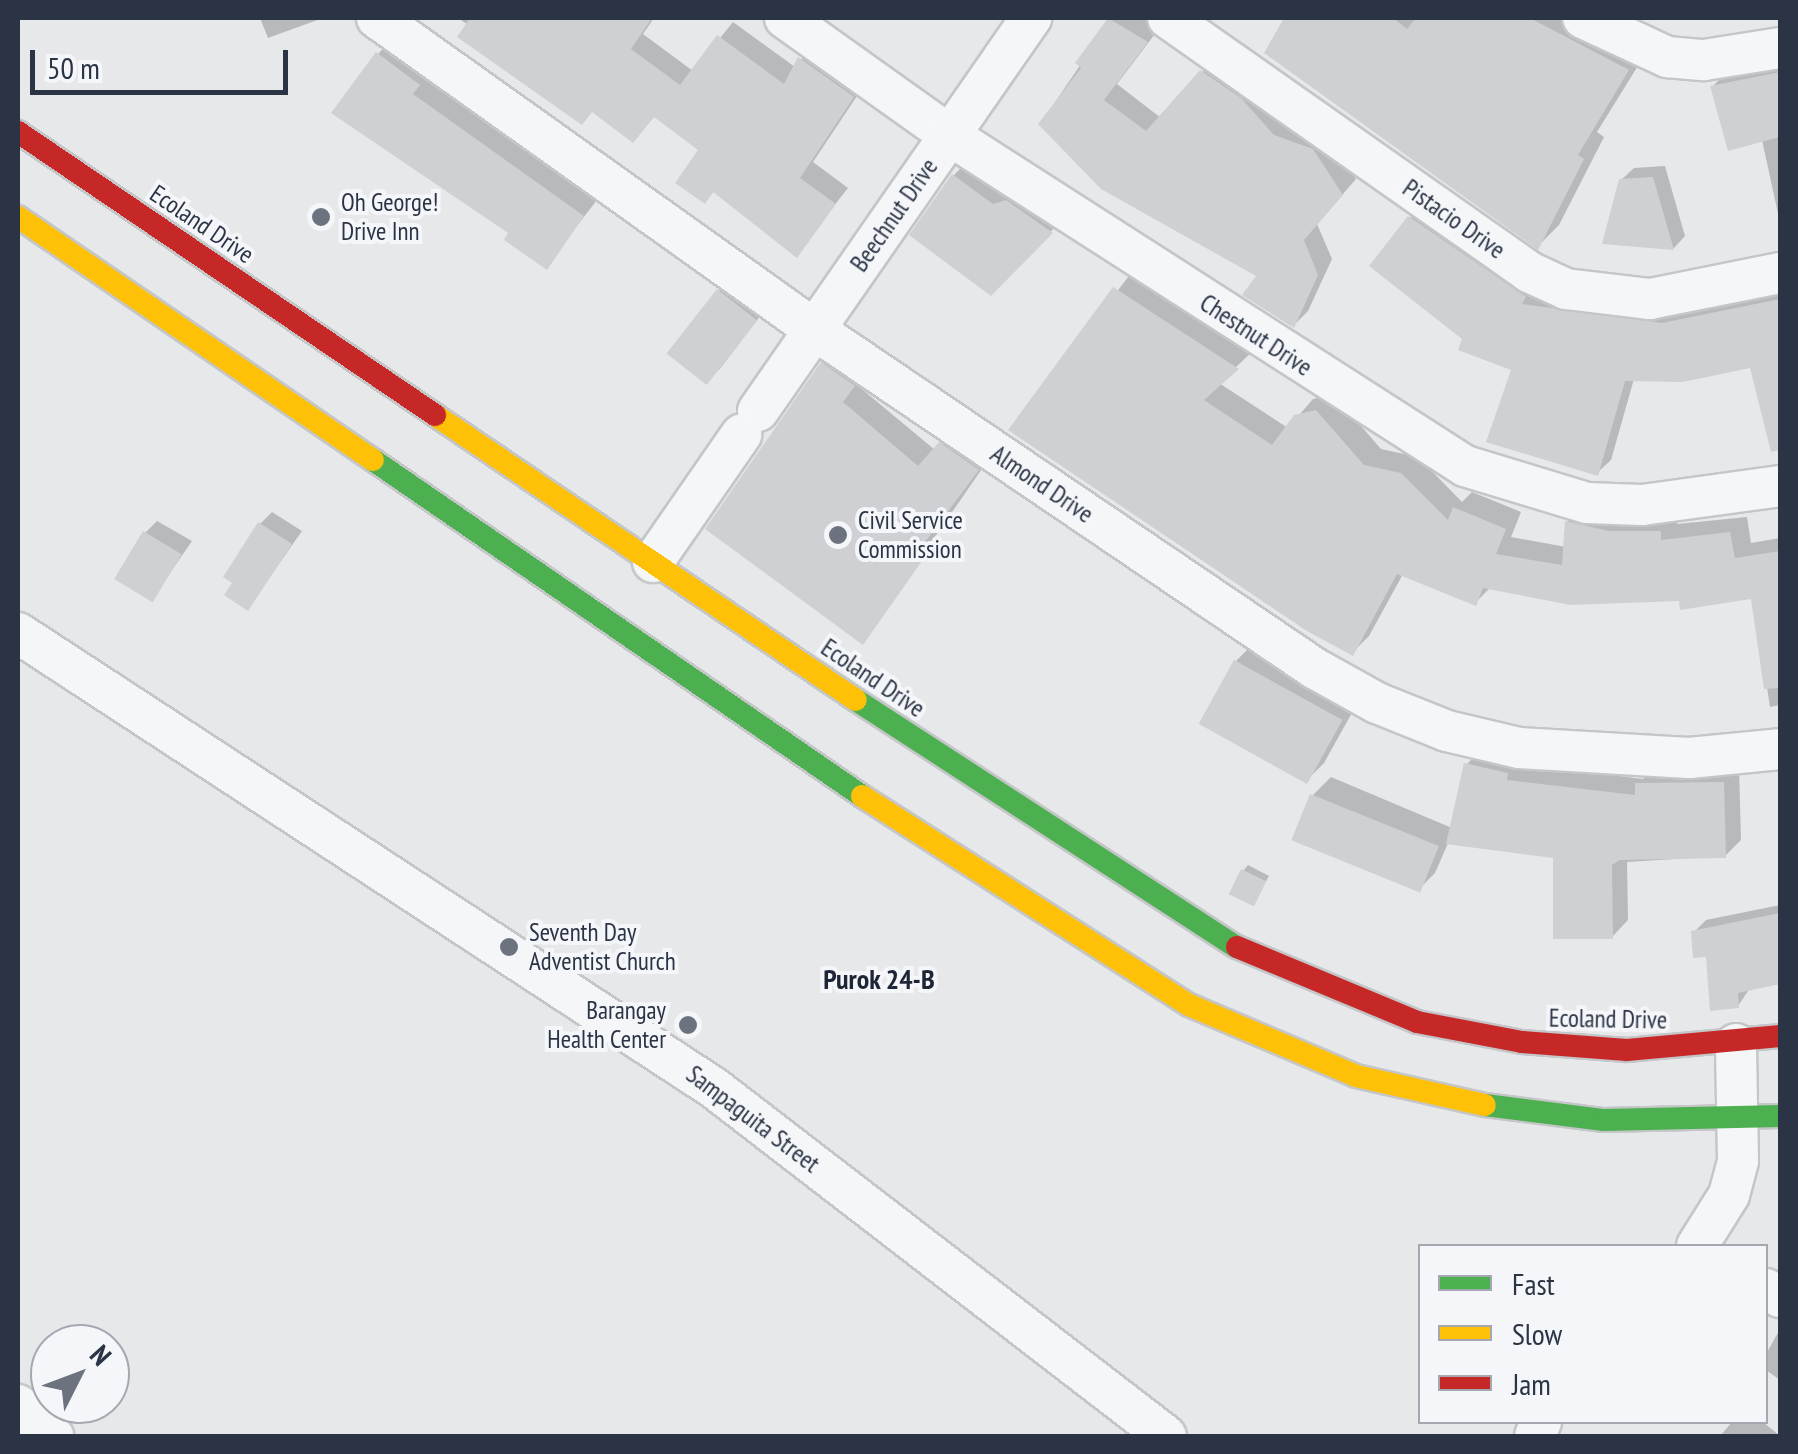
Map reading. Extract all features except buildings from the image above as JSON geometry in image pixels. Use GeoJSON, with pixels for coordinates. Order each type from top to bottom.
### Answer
{"type":"FeatureCollection","features":[{"type":"Feature","properties":{"kind":"main road","name":"Ecoland Drive"},"geometry":{"type":"LineString","coordinates":[[18,132],[1170,910],[1305,980],[1418,1022],[1574,1050],[1736,1044],[1780,1036]]}},
{"type":"Feature","properties":{"kind":"main road"},"geometry":{"type":"LineString","coordinates":[[18,217],[952,858],[1189,1005],[1356,1076],[1466,1103],[1604,1120],[1738,1121],[1780,1116]]}},
{"type":"Feature","properties":{"kind":"street","name":"Almond Drive"},"geometry":{"type":"LineString","coordinates":[[377,18],[815,330],[1314,668],[1377,703],[1447,731],[1519,748],[1672,758],[1780,749]]}},
{"type":"Feature","properties":{"kind":"street","name":"Chestnut Drive"},"geometry":{"type":"LineString","coordinates":[[784,18],[949,135],[1465,466],[1587,503],[1642,505],[1780,486]]}},
{"type":"Feature","properties":{"kind":"street","name":"Beechnut Drive"},"geometry":{"type":"LineString","coordinates":[[654,562],[1031,18]]}},
{"type":"Feature","properties":{"kind":"street","name":"Pistacio Drive"},"geometry":{"type":"LineString","coordinates":[[1168,18],[1530,272],[1566,289],[1650,299],[1780,273]]}},
{"type":"Feature","properties":{"kind":"street"},"geometry":{"type":"LineString","coordinates":[[1582,18],[1667,57],[1704,60],[1780,48]]}},
{"type":"Feature","properties":{"kind":"street","name":"Sampaguita Street"},"geometry":{"type":"LineString","coordinates":[[18,632],[714,1088],[1166,1436]]}},
{"type":"Feature","properties":{"kind":"street"},"geometry":{"type":"LineString","coordinates":[[1698,1244],[1728,1195],[1738,1162],[1736,1044]]}},
{"type":"Feature","properties":{"kind":"street"},"geometry":{"type":"LineString","coordinates":[[18,1405],[53,1436]]}},
{"type":"Feature","properties":{"kind":"traffic: fast"},"geometry":{"type":"LineString","coordinates":[[373,460],[862,796]]}},
{"type":"Feature","properties":{"kind":"traffic: fast"},"geometry":{"type":"LineString","coordinates":[[856,700],[1237,947]]}},
{"type":"Feature","properties":{"kind":"traffic: fast"},"geometry":{"type":"LineString","coordinates":[[1485,1105],[1604,1120],[1780,1116]]}},
{"type":"Feature","properties":{"kind":"traffic: slow"},"geometry":{"type":"LineString","coordinates":[[18,217],[373,460]]}},
{"type":"Feature","properties":{"kind":"traffic: slow"},"geometry":{"type":"LineString","coordinates":[[435,415],[856,700]]}},
{"type":"Feature","properties":{"kind":"traffic: slow"},"geometry":{"type":"LineString","coordinates":[[862,796],[1189,1005],[1356,1076],[1485,1105]]}},
{"type":"Feature","properties":{"kind":"traffic: jam"},"geometry":{"type":"LineString","coordinates":[[18,132],[435,415]]}},
{"type":"Feature","properties":{"kind":"traffic: jam"},"geometry":{"type":"LineString","coordinates":[[1237,947],[1417,1022],[1522,1042],[1627,1050],[1780,1036]]}},
{"type":"Feature","properties":{"kind":"place","name":"Oh George! Drive Inn"},"geometry":{"type":"Point","coordinates":[321,217]}},
{"type":"Feature","properties":{"kind":"place","name":"Civil Service Commission"},"geometry":{"type":"Point","coordinates":[838,535]}},
{"type":"Feature","properties":{"kind":"place","name":"Seventh Day Adventist Church"},"geometry":{"type":"Point","coordinates":[509,947]}},
{"type":"Feature","properties":{"kind":"place","name":"Barangay Health Center"},"geometry":{"type":"Point","coordinates":[688,1025]}},
{"type":"Feature","properties":{"kind":"district","name":"Purok 24-B"},"geometry":{"type":"Point","coordinates":[879,979]}}]}
